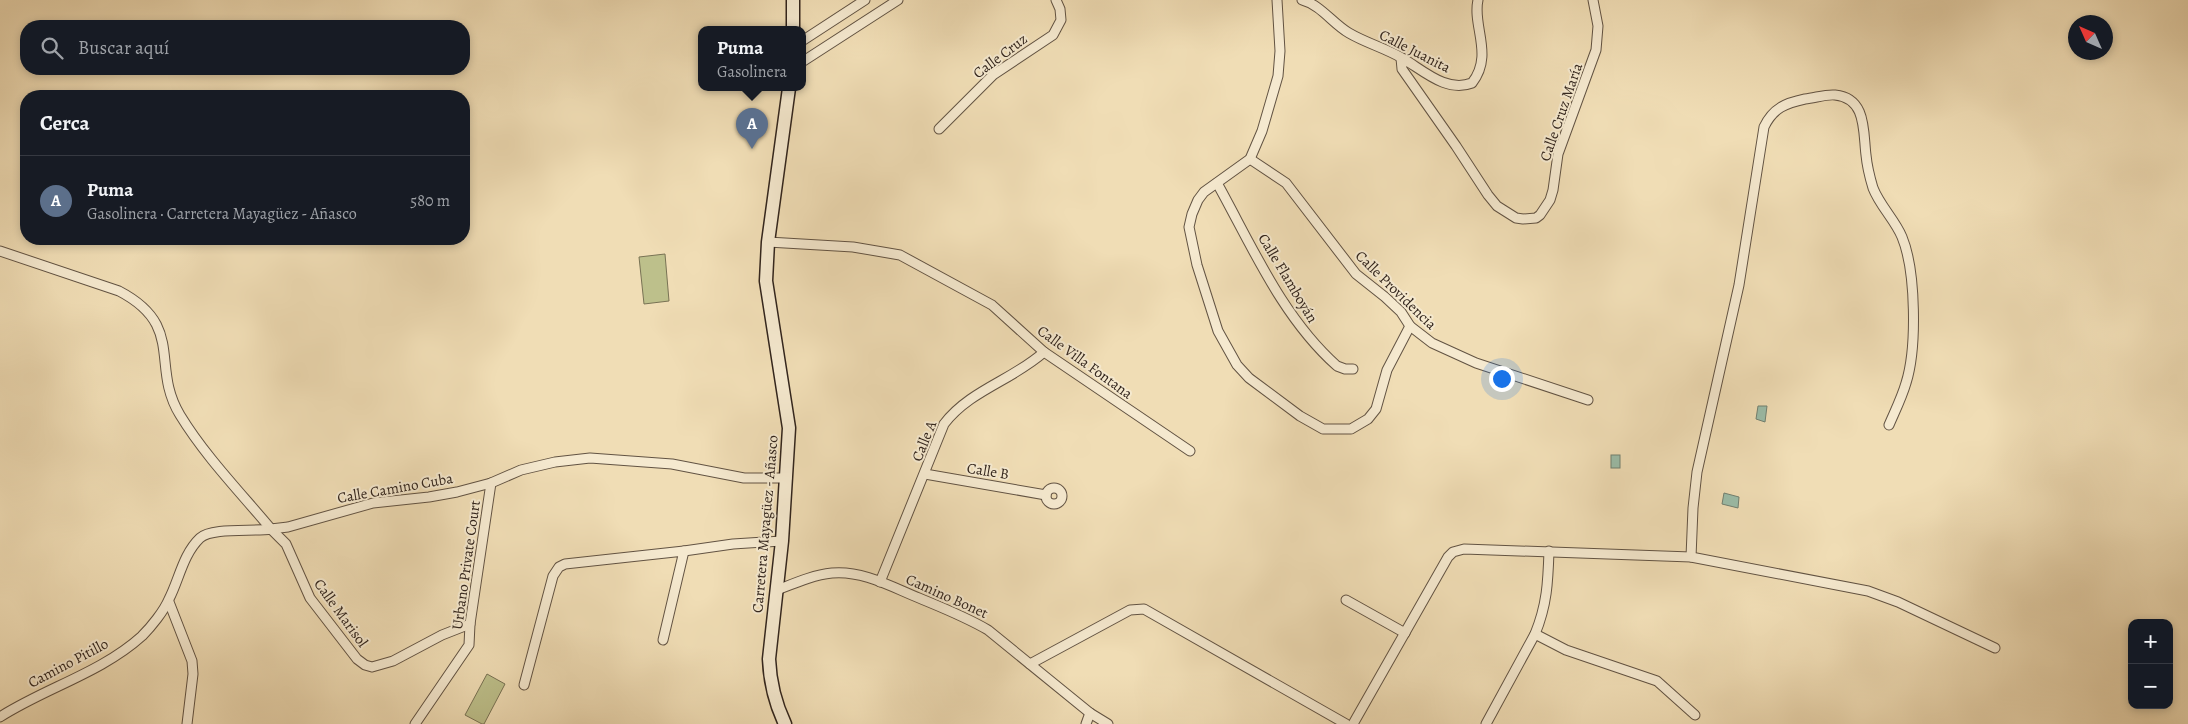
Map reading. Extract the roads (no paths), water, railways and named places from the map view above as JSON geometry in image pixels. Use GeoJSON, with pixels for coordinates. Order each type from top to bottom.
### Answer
{"type":"FeatureCollection","features":[{"type":"Feature","properties":{"kind":"main road"},"geometry":{"type":"LineString","coordinates":[[793,0],[793,26]]}},
{"type":"Feature","properties":{"kind":"main road","name":"Carretera Mayagüez - Añasco"},"geometry":{"type":"LineString","coordinates":[[786,724],[776,705],[770,677],[769,660],[782,540],[789,428],[766,281],[768,242],[789,91]]}},
{"type":"Feature","properties":{"kind":"street"},"geometry":{"type":"LineString","coordinates":[[806,38],[865,0]]}},
{"type":"Feature","properties":{"kind":"street"},"geometry":{"type":"LineString","coordinates":[[806,59],[898,0]]}},
{"type":"Feature","properties":{"kind":"street","name":"Calle Cruz"},"geometry":{"type":"LineString","coordinates":[[939,129],[993,75],[1053,35],[1061,20],[1060,9],[1056,0]]}},
{"type":"Feature","properties":{"kind":"street"},"geometry":{"type":"LineString","coordinates":[[1278,0],[1280,51],[1278,76],[1250,159],[1217,182],[1198,200],[1189,227],[1206,298],[1218,331],[1237,365],[1249,378],[1323,429],[1351,429],[1368,419],[1376,409],[1387,370],[1410,326]]}},
{"type":"Feature","properties":{"kind":"street","name":"Calle Juanita"},"geometry":{"type":"LineString","coordinates":[[1302,0],[1317,7],[1349,33],[1402,58],[1434,78],[1447,84],[1465,85],[1472,83],[1482,60],[1481,33],[1477,9],[1478,0]]}},
{"type":"Feature","properties":{"kind":"street","name":"Calle Cruz María"},"geometry":{"type":"LineString","coordinates":[[1402,58],[1402,69],[1497,206],[1516,218],[1536,218],[1550,200],[1558,154],[1596,50],[1598,26],[1593,0]]}},
{"type":"Feature","properties":{"kind":"street"},"geometry":{"type":"LineString","coordinates":[[1691,557],[1697,472],[1740,286],[1764,126],[1772,113],[1789,102],[1834,95],[1844,97],[1856,105],[1864,120],[1868,170],[1874,190],[1901,235],[1906,247],[1909,259],[1913,320],[1912,356],[1907,383],[1889,425]]}},
{"type":"Feature","properties":{"kind":"street","name":"Calle Providencia"},"geometry":{"type":"LineString","coordinates":[[1250,159],[1286,183],[1356,274],[1401,312],[1410,326],[1444,350],[1505,373],[1588,400]]}},
{"type":"Feature","properties":{"kind":"street","name":"Calle Flamboyán"},"geometry":{"type":"LineString","coordinates":[[1217,182],[1280,298],[1296,321],[1337,366],[1345,369],[1353,368]]}},
{"type":"Feature","properties":{"kind":"street","name":"Calle Villa Fontana"},"geometry":{"type":"LineString","coordinates":[[768,242],[853,247],[900,255],[992,305],[1044,352],[1190,451]]}},
{"type":"Feature","properties":{"kind":"street"},"geometry":{"type":"LineString","coordinates":[[0,251],[119,291],[131,297],[146,310],[156,322],[163,340],[173,403],[180,416],[204,449],[271,529]]}},
{"type":"Feature","properties":{"kind":"street","name":"Calle A"},"geometry":{"type":"LineString","coordinates":[[880,582],[944,424],[956,410],[971,398],[1033,362],[1044,352]]}},
{"type":"Feature","properties":{"kind":"street","name":"Calle Camino Cuba"},"geometry":{"type":"LineString","coordinates":[[271,529],[288,527],[373,503],[429,497],[491,483],[521,470],[555,462],[590,458],[672,464],[744,478],[787,478]]}},
{"type":"Feature","properties":{"kind":"street","name":"Calle B"},"geometry":{"type":"LineString","coordinates":[[925,474],[1046,495]]}},
{"type":"Feature","properties":{"kind":"street","name":"Urbano Private Court"},"geometry":{"type":"LineString","coordinates":[[415,724],[469,644],[470,624],[491,483]]}},
{"type":"Feature","properties":{"kind":"street","name":"Camino Pitillo"},"geometry":{"type":"LineString","coordinates":[[0,717],[32,698],[100,665],[142,635],[168,602],[187,557],[201,537],[221,531],[271,529]]}},
{"type":"Feature","properties":{"kind":"street","name":"Calle Marisol"},"geometry":{"type":"LineString","coordinates":[[271,529],[286,544],[310,598],[358,659],[365,665],[372,667],[393,661],[442,635],[470,624]]}},
{"type":"Feature","properties":{"kind":"street"},"geometry":{"type":"LineString","coordinates":[[524,685],[553,576],[559,567],[565,564],[782,540]]}},
{"type":"Feature","properties":{"kind":"street"},"geometry":{"type":"LineString","coordinates":[[1353,724],[1453,552],[1464,549],[1691,557],[1868,591],[1898,602],[1994,648]]}},
{"type":"Feature","properties":{"kind":"street"},"geometry":{"type":"LineString","coordinates":[[663,640],[684,551]]}},
{"type":"Feature","properties":{"kind":"street"},"geometry":{"type":"LineString","coordinates":[[1486,724],[1535,634],[1547,596],[1549,551]]}},
{"type":"Feature","properties":{"kind":"street","name":"Camino Bonet"},"geometry":{"type":"LineString","coordinates":[[777,590],[807,578],[831,573],[848,573],[880,582],[971,620],[988,630],[1090,713],[1108,724]]}},
{"type":"Feature","properties":{"kind":"street"},"geometry":{"type":"LineString","coordinates":[[1346,600],[1405,633]]}},
{"type":"Feature","properties":{"kind":"street"},"geometry":{"type":"LineString","coordinates":[[168,602],[192,661],[193,674],[187,724]]}},
{"type":"Feature","properties":{"kind":"street"},"geometry":{"type":"LineString","coordinates":[[1030,664],[1130,610],[1144,609],[1346,724]]}},
{"type":"Feature","properties":{"kind":"street"},"geometry":{"type":"LineString","coordinates":[[1535,634],[1566,650],[1657,681],[1695,715]]}},
{"type":"Feature","properties":{"kind":"street"},"geometry":{"type":"LineString","coordinates":[[1086,724],[1090,713]]}},
{"type":"Feature","properties":{"kind":"place","name":"Puma"},"geometry":{"type":"Point","coordinates":[752,149]}}]}
